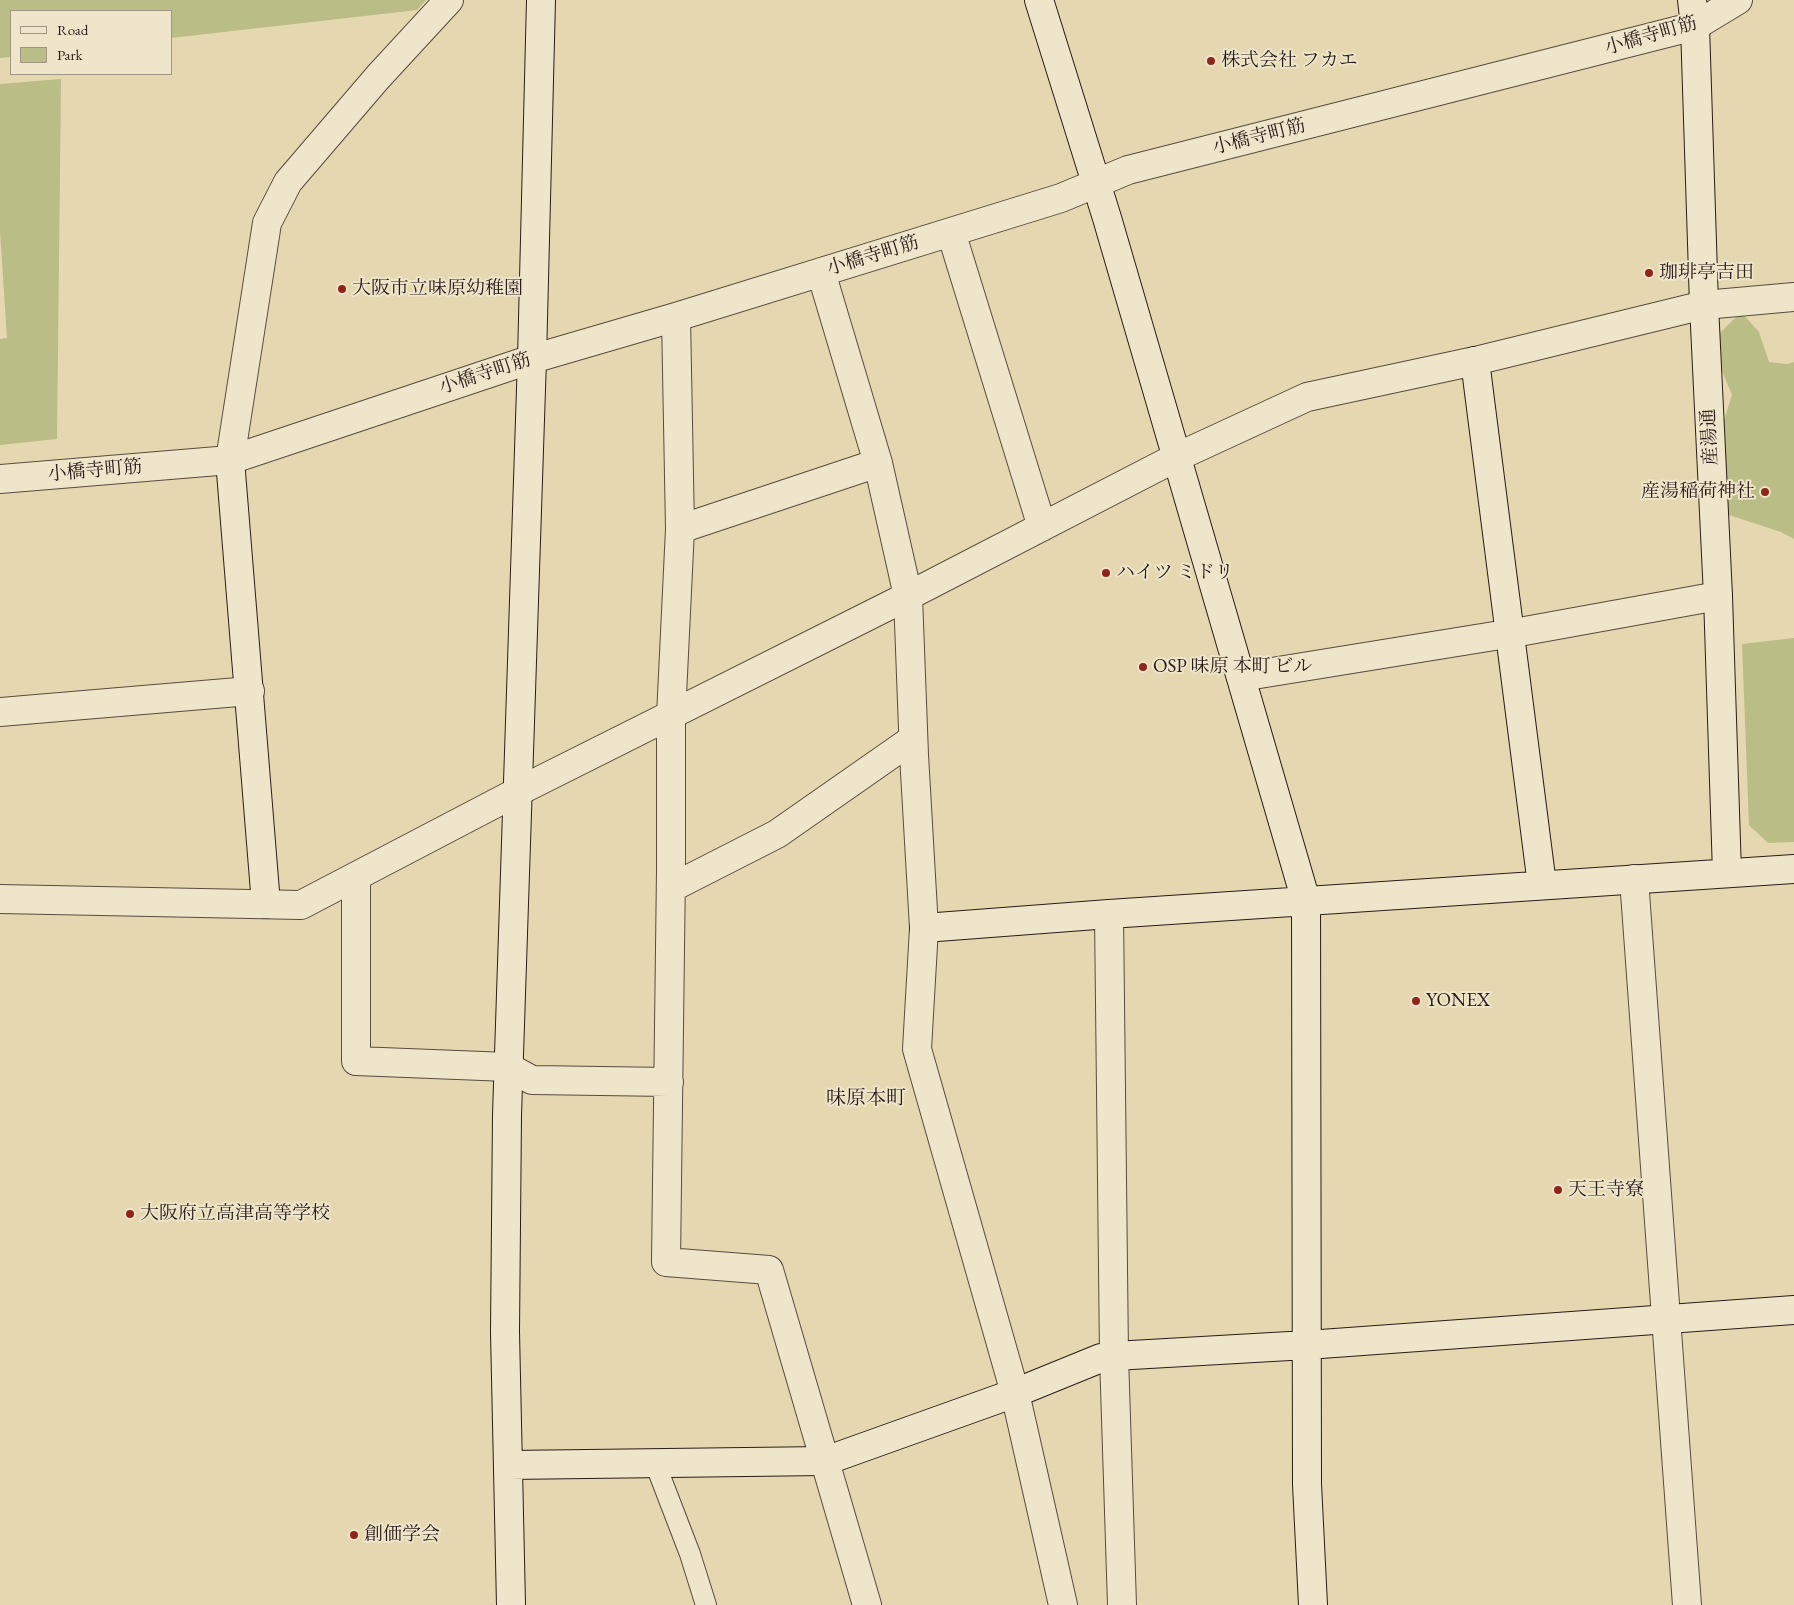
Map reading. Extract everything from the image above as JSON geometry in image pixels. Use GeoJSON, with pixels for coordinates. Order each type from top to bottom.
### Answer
{"type":"FeatureCollection","features":[{"type":"Feature","properties":{"kind":"street"},"geometry":{"type":"LineString","coordinates":[[266,904],[230,460],[267,223],[288,182],[378,77],[449,0]]}},
{"type":"Feature","properties":{"kind":"street"},"geometry":{"type":"LineString","coordinates":[[511,1605],[505,1322],[508,1067],[532,358],[541,0]]}},
{"type":"Feature","properties":{"kind":"street"},"geometry":{"type":"LineString","coordinates":[[1039,0],[1177,456],[1306,901],[1307,1484],[1313,1605]]}},
{"type":"Feature","properties":{"kind":"street","name":"小橋寺町筋"},"geometry":{"type":"LineString","coordinates":[[0,479],[230,460],[532,358],[676,317],[1062,198],[1128,170],[1738,0]]}},
{"type":"Feature","properties":{"kind":"street","name":"産湯通"},"geometry":{"type":"LineString","coordinates":[[1694,13],[1704,305],[1718,596],[1727,873]]}},
{"type":"Feature","properties":{"kind":"street"},"geometry":{"type":"LineString","coordinates":[[951,232],[1042,526]]}},
{"type":"Feature","properties":{"kind":"street"},"geometry":{"type":"LineString","coordinates":[[820,272],[878,463],[908,596],[913,739],[924,928],[917,1049],[1015,1393],[1063,1605]]}},
{"type":"Feature","properties":{"kind":"street"},"geometry":{"type":"LineString","coordinates":[[0,899],[301,905],[517,792],[672,716],[908,596],[1177,456],[1307,397],[1475,361],[1704,305],[1794,297]]}},
{"type":"Feature","properties":{"kind":"street"},"geometry":{"type":"LineString","coordinates":[[676,317],[680,529],[672,716],[666,1262],[769,1270],[867,1605]]}},
{"type":"Feature","properties":{"kind":"street"},"geometry":{"type":"LineString","coordinates":[[1475,361],[1542,886]]}},
{"type":"Feature","properties":{"kind":"street"},"geometry":{"type":"LineString","coordinates":[[680,529],[878,463]]}},
{"type":"Feature","properties":{"kind":"street"},"geometry":{"type":"LineString","coordinates":[[1241,677],[1509,634],[1718,596]]}},
{"type":"Feature","properties":{"kind":"street"},"geometry":{"type":"LineString","coordinates":[[0,712],[250,691]]}},
{"type":"Feature","properties":{"kind":"street"},"geometry":{"type":"LineString","coordinates":[[671,888],[777,834],[913,739]]}},
{"type":"Feature","properties":{"kind":"street"},"geometry":{"type":"LineString","coordinates":[[924,928],[1794,869]]}},
{"type":"Feature","properties":{"kind":"street"},"geometry":{"type":"LineString","coordinates":[[356,877],[356,1061],[508,1067],[532,1080],[669,1082]]}},
{"type":"Feature","properties":{"kind":"street"},"geometry":{"type":"LineString","coordinates":[[1634,879],[1688,1605]]}},
{"type":"Feature","properties":{"kind":"street"},"geometry":{"type":"LineString","coordinates":[[1109,914],[1114,1356],[1122,1605]]}},
{"type":"Feature","properties":{"kind":"street"},"geometry":{"type":"LineString","coordinates":[[508,1465],[825,1462],[1015,1393],[1101,1358],[1114,1356],[1307,1345],[1794,1310]]}},
{"type":"Feature","properties":{"kind":"lane"},"geometry":{"type":"LineString","coordinates":[[655,1463],[690,1554],[706,1605]]}},
{"type":"Feature","properties":{"kind":"green space"},"geometry":{"type":"Polygon","coordinates":[[[0,0],[426,0],[417,10],[172,38],[172,10],[10,10],[10,57],[0,58],[0,0]]]}},
{"type":"Feature","properties":{"kind":"green space"},"geometry":{"type":"Polygon","coordinates":[[[61,79],[57,439],[0,445],[0,339],[7,338],[0,231],[0,84],[61,79]]]}},
{"type":"Feature","properties":{"kind":"green space"},"geometry":{"type":"Polygon","coordinates":[[[1741,312],[1759,332],[1769,362],[1787,364],[1794,362],[1794,539],[1781,532],[1726,514],[1711,461],[1732,395],[1721,368],[1718,335],[1741,312]]]}},
{"type":"Feature","properties":{"kind":"green space"},"geometry":{"type":"Polygon","coordinates":[[[1794,638],[1794,842],[1768,843],[1749,825],[1742,644],[1794,638]]]}},
{"type":"Feature","properties":{"kind":"place","name":"株式会社 フカエ"},"geometry":{"type":"Point","coordinates":[1211,61]}},
{"type":"Feature","properties":{"kind":"place","name":"珈琲亭吉田"},"geometry":{"type":"Point","coordinates":[1649,273]}},
{"type":"Feature","properties":{"kind":"place","name":"大阪市立味原幼稚園"},"geometry":{"type":"Point","coordinates":[342,289]}},
{"type":"Feature","properties":{"kind":"place","name":"産湯稲荷神社"},"geometry":{"type":"Point","coordinates":[1765,492]}},
{"type":"Feature","properties":{"kind":"place","name":"ハイツ ミドリ"},"geometry":{"type":"Point","coordinates":[1106,573]}},
{"type":"Feature","properties":{"kind":"place","name":"OSP 味原 本町 ビル"},"geometry":{"type":"Point","coordinates":[1143,667]}},
{"type":"Feature","properties":{"kind":"place","name":"YONEX"},"geometry":{"type":"Point","coordinates":[1416,1001]}},
{"type":"Feature","properties":{"kind":"place","name":"天王寺寮"},"geometry":{"type":"Point","coordinates":[1558,1190]}},
{"type":"Feature","properties":{"kind":"place","name":"大阪府立高津高等学校"},"geometry":{"type":"Point","coordinates":[130,1214]}},
{"type":"Feature","properties":{"kind":"place","name":"創価学会"},"geometry":{"type":"Point","coordinates":[354,1535]}},
{"type":"Feature","properties":{"kind":"district","name":"味原本町"},"geometry":{"type":"Point","coordinates":[866,1099]}}]}
